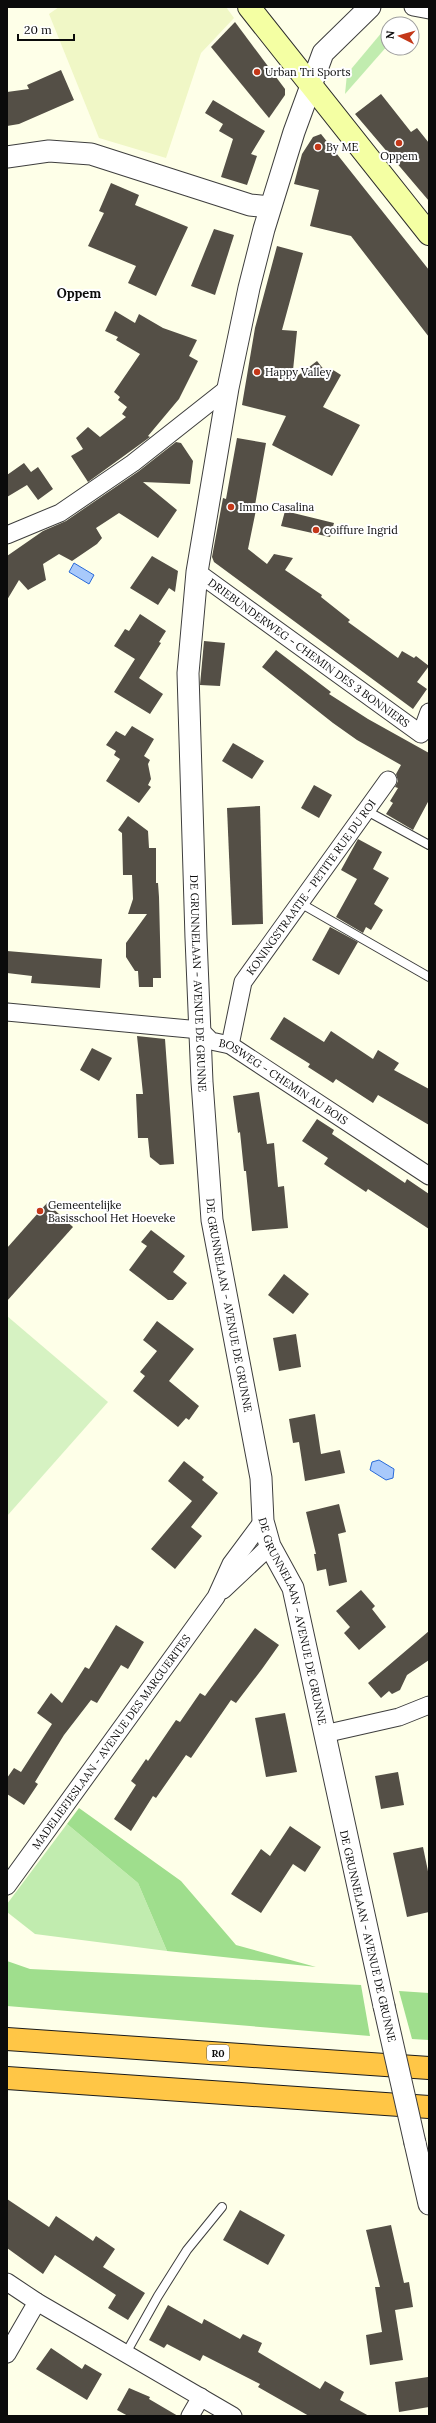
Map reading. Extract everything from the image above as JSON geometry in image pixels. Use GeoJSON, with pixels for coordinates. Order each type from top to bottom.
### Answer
{"type":"FeatureCollection","features":[{"type":"Feature","properties":{"kind":"highway","name":"R0"},"geometry":{"type":"LineString","coordinates":[[7,2039],[429,2068]]}},
{"type":"Feature","properties":{"kind":"highway"},"geometry":{"type":"LineString","coordinates":[[7,2078],[429,2107]]}},
{"type":"Feature","properties":{"kind":"main road"},"geometry":{"type":"LineString","coordinates":[[249,7],[429,234]]}},
{"type":"Feature","properties":{"kind":"street","name":"DE GRUNNELAAN - AVENUE DE GRUNNE"},"geometry":{"type":"LineString","coordinates":[[370,7],[322,53],[270,207],[249,288],[228,388],[197,572],[188,673],[200,1030],[212,1220],[262,1478],[263,1522],[270,1546],[293,1588],[384,2006],[429,2204]]}},
{"type":"Feature","properties":{"kind":"street"},"geometry":{"type":"LineString","coordinates":[[413,7],[429,10]]}},
{"type":"Feature","properties":{"kind":"street"},"geometry":{"type":"LineString","coordinates":[[7,157],[49,151],[91,154],[250,205],[270,207]]}},
{"type":"Feature","properties":{"kind":"street"},"geometry":{"type":"LineString","coordinates":[[7,535],[60,513],[133,462],[228,388]]}},
{"type":"Feature","properties":{"kind":"street","name":"DRIEBUNDERWEG - CHEMIN DES 3 BONNIERS"},"geometry":{"type":"LineString","coordinates":[[197,572],[421,734],[429,712]]}},
{"type":"Feature","properties":{"kind":"street","name":"KONINGSTRAATJE - PETITE RUE DU ROI"},"geometry":{"type":"LineString","coordinates":[[230,1045],[243,982],[388,780]]}},
{"type":"Feature","properties":{"kind":"street"},"geometry":{"type":"LineString","coordinates":[[7,1012],[200,1030]]}},
{"type":"Feature","properties":{"kind":"street","name":"BOSWEG - CHEMIN AU BOIS"},"geometry":{"type":"LineString","coordinates":[[200,1030],[211,1041],[230,1045],[429,1176]]}},
{"type":"Feature","properties":{"kind":"street","name":"MADELIEFJESLAAN - AVENUE DES MARGUERITES"},"geometry":{"type":"LineString","coordinates":[[216,1597],[231,1564],[263,1522]]}},
{"type":"Feature","properties":{"kind":"street","name":"MADELIEFJESLAAN - AVENUE DES MARGUERITES"},"geometry":{"type":"LineString","coordinates":[[7,1886],[216,1597],[270,1546]]}},
{"type":"Feature","properties":{"kind":"street"},"geometry":{"type":"LineString","coordinates":[[324,1734],[399,1717],[429,1705]]}},
{"type":"Feature","properties":{"kind":"street"},"geometry":{"type":"LineString","coordinates":[[7,2282],[37,2302],[233,2416]]}},
{"type":"Feature","properties":{"kind":"street"},"geometry":{"type":"LineString","coordinates":[[7,2354],[37,2302]]}},
{"type":"Feature","properties":{"kind":"street"},"geometry":{"type":"LineString","coordinates":[[190,2416],[201,2397]]}},
{"type":"Feature","properties":{"kind":"lane"},"geometry":{"type":"LineString","coordinates":[[367,811],[429,845]]}},
{"type":"Feature","properties":{"kind":"lane"},"geometry":{"type":"LineString","coordinates":[[300,903],[429,977]]}},
{"type":"Feature","properties":{"kind":"lane"},"geometry":{"type":"LineString","coordinates":[[126,2353],[158,2296],[187,2250],[222,2207]]}},
{"type":"Feature","properties":{"kind":"green space"},"geometry":{"type":"Polygon","coordinates":[[[59,7],[226,7],[234,18],[201,53],[166,158],[99,138],[49,14],[59,7]]]}},
{"type":"Feature","properties":{"kind":"green space"},"geometry":{"type":"Polygon","coordinates":[[[380,35],[380,54],[345,94],[347,74],[380,35]]]}},
{"type":"Feature","properties":{"kind":"green space"},"geometry":{"type":"Polygon","coordinates":[[[7,1316],[108,1402],[7,1516],[7,1316]]]}},
{"type":"Feature","properties":{"kind":"green space"},"geometry":{"type":"Polygon","coordinates":[[[79,1808],[181,1881],[236,1945],[316,1967],[167,1951],[138,1883],[67,1824],[79,1808]]]}},
{"type":"Feature","properties":{"kind":"green space"},"geometry":{"type":"Polygon","coordinates":[[[67,1824],[138,1883],[167,1951],[35,1934],[7,1912],[7,1904],[67,1824]]]}},
{"type":"Feature","properties":{"kind":"green space"},"geometry":{"type":"Polygon","coordinates":[[[7,1961],[30,1969],[361,1985],[370,2036],[7,2006],[7,1961]]]}},
{"type":"Feature","properties":{"kind":"green space"},"geometry":{"type":"Polygon","coordinates":[[[399,1991],[429,1993],[429,2040],[412,2039],[399,1991]]]}},
{"type":"Feature","properties":{"kind":"water"},"geometry":{"type":"Polygon","coordinates":[[[74,563],[94,575],[89,584],[69,572],[74,563]]]}},
{"type":"Feature","properties":{"kind":"water"},"geometry":{"type":"Polygon","coordinates":[[[379,1460],[394,1469],[393,1478],[386,1480],[370,1470],[372,1462],[379,1460]]]}},
{"type":"Feature","properties":{"kind":"building"},"geometry":{"type":"Polygon","coordinates":[[[235,22],[285,89],[285,95],[269,118],[211,47],[235,22]]]}},
{"type":"Feature","properties":{"kind":"building"},"geometry":{"type":"Polygon","coordinates":[[[61,70],[74,100],[19,124],[7,126],[7,92],[29,89],[27,85],[61,70]]]}},
{"type":"Feature","properties":{"kind":"building"},"geometry":{"type":"Polygon","coordinates":[[[381,94],[411,132],[417,128],[429,143],[429,201],[355,114],[381,94]]]}},
{"type":"Feature","properties":{"kind":"building"},"geometry":{"type":"Polygon","coordinates":[[[213,100],[265,131],[251,154],[257,156],[247,185],[221,177],[233,139],[219,131],[223,124],[205,113],[213,100]]]}},
{"type":"Feature","properties":{"kind":"building"},"geometry":{"type":"Polygon","coordinates":[[[321,134],[429,270],[429,337],[351,236],[310,226],[319,190],[294,184],[302,154],[313,137],[321,134]]]}},
{"type":"Feature","properties":{"kind":"building"},"geometry":{"type":"Polygon","coordinates":[[[111,183],[139,195],[135,205],[188,227],[156,296],[128,283],[136,266],[88,246],[104,213],[99,211],[111,183]]]}},
{"type":"Feature","properties":{"kind":"building"},"geometry":{"type":"Polygon","coordinates":[[[214,229],[234,235],[215,295],[191,286],[214,229]]]}},
{"type":"Feature","properties":{"kind":"building"},"geometry":{"type":"Polygon","coordinates":[[[277,246],[303,253],[282,330],[297,331],[292,380],[317,361],[325,371],[330,368],[341,375],[323,407],[360,425],[332,476],[272,445],[286,416],[242,405],[255,328],[277,246]]]}},
{"type":"Feature","properties":{"kind":"building"},"geometry":{"type":"Polygon","coordinates":[[[115,311],[135,323],[139,314],[163,328],[197,340],[189,356],[198,361],[179,399],[148,436],[150,437],[88,482],[71,456],[83,449],[76,438],[88,427],[100,437],[126,417],[122,414],[127,407],[118,400],[120,397],[114,392],[140,354],[116,340],[118,337],[105,331],[115,311]]]}},
{"type":"Feature","properties":{"kind":"building"},"geometry":{"type":"Polygon","coordinates":[[[237,438],[266,443],[255,505],[257,505],[248,549],[267,564],[274,554],[293,558],[285,570],[322,595],[321,597],[350,620],[348,622],[398,658],[402,651],[414,658],[416,656],[429,666],[417,682],[427,689],[413,709],[214,562],[212,557],[223,498],[226,499],[237,438]]]}},
{"type":"Feature","properties":{"kind":"building"},"geometry":{"type":"Polygon","coordinates":[[[176,442],[181,443],[193,461],[190,484],[143,482],[177,510],[158,538],[119,513],[96,528],[102,538],[97,544],[72,561],[59,554],[43,564],[46,580],[28,590],[19,580],[7,600],[7,556],[43,531],[66,521],[139,471],[176,442]]]}},
{"type":"Feature","properties":{"kind":"building"},"geometry":{"type":"Polygon","coordinates":[[[24,463],[31,472],[38,467],[53,489],[38,500],[27,485],[7,497],[7,475],[24,463]]]}},
{"type":"Feature","properties":{"kind":"building","name":"coiffure Ingrid"},"geometry":{"type":"Polygon","coordinates":[[[285,511],[334,523],[330,537],[281,526],[285,511]]]}},
{"type":"Feature","properties":{"kind":"building"},"geometry":{"type":"Polygon","coordinates":[[[152,556],[178,571],[175,592],[169,588],[158,605],[130,588],[152,556]]]}},
{"type":"Feature","properties":{"kind":"building"},"geometry":{"type":"Polygon","coordinates":[[[140,614],[166,631],[159,642],[161,643],[139,678],[163,694],[150,714],[114,692],[135,659],[114,646],[125,629],[129,631],[140,614]]]}},
{"type":"Feature","properties":{"kind":"building"},"geometry":{"type":"Polygon","coordinates":[[[204,641],[225,643],[220,686],[200,685],[204,641]]]}},
{"type":"Feature","properties":{"kind":"building"},"geometry":{"type":"Polygon","coordinates":[[[276,650],[331,692],[329,694],[368,719],[429,753],[429,800],[413,830],[386,814],[393,803],[390,801],[398,788],[395,787],[398,781],[396,774],[401,765],[357,740],[262,667],[276,650]]]}},
{"type":"Feature","properties":{"kind":"building"},"geometry":{"type":"Polygon","coordinates":[[[132,726],[154,739],[144,756],[150,760],[148,764],[151,779],[148,785],[151,787],[139,803],[106,781],[120,759],[114,755],[116,751],[106,745],[116,731],[125,736],[132,726]]]}},
{"type":"Feature","properties":{"kind":"building"},"geometry":{"type":"Polygon","coordinates":[[[233,743],[264,761],[252,779],[222,761],[233,743]]]}},
{"type":"Feature","properties":{"kind":"building"},"geometry":{"type":"Polygon","coordinates":[[[314,785],[332,795],[319,818],[301,808],[314,785]]]}},
{"type":"Feature","properties":{"kind":"building"},"geometry":{"type":"Polygon","coordinates":[[[260,806],[263,924],[232,925],[227,808],[260,806]]]}},
{"type":"Feature","properties":{"kind":"building"},"geometry":{"type":"Polygon","coordinates":[[[128,816],[148,831],[149,848],[156,848],[156,883],[158,883],[159,897],[161,978],[153,978],[153,987],[139,987],[138,971],[135,971],[126,957],[126,943],[147,914],[128,914],[133,899],[132,875],[123,875],[122,833],[118,830],[128,816]]]}},
{"type":"Feature","properties":{"kind":"building"},"geometry":{"type":"Polygon","coordinates":[[[358,839],[382,852],[373,869],[389,878],[374,904],[383,910],[371,930],[366,927],[363,933],[336,917],[357,879],[341,870],[358,839]]]}},
{"type":"Feature","properties":{"kind":"building"},"geometry":{"type":"Polygon","coordinates":[[[330,927],[358,942],[339,975],[312,960],[330,927]]]}},
{"type":"Feature","properties":{"kind":"building"},"geometry":{"type":"Polygon","coordinates":[[[7,951],[102,959],[100,988],[31,983],[32,976],[7,973],[7,951]]]}},
{"type":"Feature","properties":{"kind":"building"},"geometry":{"type":"Polygon","coordinates":[[[284,1017],[324,1042],[331,1031],[373,1059],[378,1050],[399,1063],[394,1070],[429,1089],[429,1125],[378,1095],[373,1103],[336,1079],[333,1083],[308,1067],[310,1064],[270,1039],[284,1017]]]}},
{"type":"Feature","properties":{"kind":"building"},"geometry":{"type":"Polygon","coordinates":[[[137,1036],[165,1039],[174,1164],[160,1165],[150,1157],[148,1138],[138,1138],[136,1094],[143,1094],[137,1036]]]}},
{"type":"Feature","properties":{"kind":"building"},"geometry":{"type":"Polygon","coordinates":[[[92,1048],[112,1058],[99,1081],[80,1070],[92,1048]]]}},
{"type":"Feature","properties":{"kind":"building"},"geometry":{"type":"Polygon","coordinates":[[[259,1092],[267,1144],[274,1143],[278,1187],[284,1186],[288,1228],[252,1231],[246,1171],[244,1171],[240,1132],[238,1133],[233,1096],[259,1092]]]}},
{"type":"Feature","properties":{"kind":"building"},"geometry":{"type":"Polygon","coordinates":[[[317,1119],[334,1130],[332,1134],[405,1183],[407,1179],[429,1194],[429,1229],[368,1189],[366,1192],[324,1164],[328,1158],[302,1141],[317,1119]]]}},
{"type":"Feature","properties":{"kind":"building","name":"Gemeentelijke Basisschool Het Hoeveke"},"geometry":{"type":"Polygon","coordinates":[[[47,1203],[73,1227],[7,1301],[7,1248],[47,1203]]]}},
{"type":"Feature","properties":{"kind":"building"},"geometry":{"type":"Polygon","coordinates":[[[151,1230],[185,1256],[173,1272],[187,1283],[173,1300],[168,1300],[129,1270],[147,1246],[141,1242],[151,1230]]]}},
{"type":"Feature","properties":{"kind":"building"},"geometry":{"type":"Polygon","coordinates":[[[284,1274],[309,1294],[293,1314],[268,1295],[284,1274]]]}},
{"type":"Feature","properties":{"kind":"building"},"geometry":{"type":"Polygon","coordinates":[[[157,1321],[194,1349],[169,1381],[199,1406],[189,1420],[186,1418],[178,1427],[133,1391],[145,1376],[140,1372],[157,1351],[143,1340],[157,1321]]]}},
{"type":"Feature","properties":{"kind":"building"},"geometry":{"type":"Polygon","coordinates":[[[296,1334],[301,1367],[279,1371],[273,1338],[296,1334]]]}},
{"type":"Feature","properties":{"kind":"building"},"geometry":{"type":"Polygon","coordinates":[[[315,1414],[321,1454],[340,1450],[345,1473],[305,1481],[299,1442],[293,1443],[289,1419],[315,1414]]]}},
{"type":"Feature","properties":{"kind":"building"},"geometry":{"type":"Polygon","coordinates":[[[184,1461],[204,1477],[202,1480],[218,1493],[191,1527],[202,1536],[175,1569],[151,1549],[192,1501],[168,1481],[184,1461]]]}},
{"type":"Feature","properties":{"kind":"building"},"geometry":{"type":"Polygon","coordinates":[[[339,1504],[346,1532],[338,1534],[347,1582],[329,1586],[326,1569],[317,1571],[314,1554],[316,1554],[306,1512],[339,1504]]]}},
{"type":"Feature","properties":{"kind":"building"},"geometry":{"type":"Polygon","coordinates":[[[361,1590],[375,1606],[372,1609],[386,1627],[359,1650],[344,1633],[350,1627],[336,1611],[361,1590]]]}},
{"type":"Feature","properties":{"kind":"building"},"geometry":{"type":"Polygon","coordinates":[[[116,1625],[144,1642],[128,1669],[121,1665],[97,1703],[91,1700],[64,1735],[35,1782],[38,1784],[24,1805],[7,1794],[7,1778],[14,1768],[21,1772],[52,1724],[37,1713],[51,1693],[62,1703],[85,1667],[89,1669],[116,1625]]]}},
{"type":"Feature","properties":{"kind":"building"},"geometry":{"type":"Polygon","coordinates":[[[255,1628],[279,1645],[236,1703],[231,1700],[191,1758],[186,1755],[156,1798],[153,1796],[131,1831],[114,1819],[136,1785],[131,1781],[146,1759],[148,1761],[176,1720],[180,1722],[200,1693],[205,1696],[255,1628]]]}},
{"type":"Feature","properties":{"kind":"building"},"geometry":{"type":"Polygon","coordinates":[[[429,1631],[429,1660],[407,1675],[400,1690],[392,1694],[389,1691],[381,1698],[368,1683],[429,1631]]]}},
{"type":"Feature","properties":{"kind":"building"},"geometry":{"type":"Polygon","coordinates":[[[285,1713],[297,1772],[266,1777],[255,1718],[285,1713]]]}},
{"type":"Feature","properties":{"kind":"building"},"geometry":{"type":"Polygon","coordinates":[[[398,1772],[404,1805],[381,1809],[375,1776],[398,1772]]]}},
{"type":"Feature","properties":{"kind":"building"},"geometry":{"type":"Polygon","coordinates":[[[290,1826],[321,1847],[305,1872],[293,1864],[261,1913],[231,1894],[261,1849],[270,1856],[290,1826]]]}},
{"type":"Feature","properties":{"kind":"building"},"geometry":{"type":"Polygon","coordinates":[[[423,1847],[429,1876],[429,1912],[407,1917],[393,1853],[423,1847]]]}},
{"type":"Feature","properties":{"kind":"building"},"geometry":{"type":"Polygon","coordinates":[[[7,2199],[49,2227],[56,2216],[93,2241],[96,2236],[115,2249],[103,2267],[145,2293],[128,2320],[108,2308],[116,2295],[55,2255],[43,2274],[7,2248],[7,2199]]]}},
{"type":"Feature","properties":{"kind":"building"},"geometry":{"type":"Polygon","coordinates":[[[240,2210],[285,2235],[268,2265],[223,2240],[240,2210]]]}},
{"type":"Feature","properties":{"kind":"building"},"geometry":{"type":"Polygon","coordinates":[[[391,2225],[404,2283],[409,2282],[413,2307],[395,2310],[403,2360],[370,2365],[366,2335],[382,2332],[375,2287],[380,2287],[366,2230],[391,2225]]]}},
{"type":"Feature","properties":{"kind":"building"},"geometry":{"type":"Polygon","coordinates":[[[168,2305],[202,2324],[204,2319],[240,2339],[243,2334],[262,2343],[258,2352],[320,2389],[325,2381],[344,2392],[340,2400],[369,2416],[309,2416],[258,2387],[260,2384],[203,2355],[200,2361],[167,2344],[164,2348],[149,2340],[168,2305]]]}},
{"type":"Feature","properties":{"kind":"building"},"geometry":{"type":"Polygon","coordinates":[[[51,2348],[82,2369],[85,2364],[102,2374],[87,2400],[36,2369],[51,2348]]]}},
{"type":"Feature","properties":{"kind":"building"},"geometry":{"type":"Polygon","coordinates":[[[428,2377],[429,2407],[399,2412],[395,2382],[428,2377]]]}},
{"type":"Feature","properties":{"kind":"building"},"geometry":{"type":"Polygon","coordinates":[[[129,2388],[150,2397],[149,2399],[178,2416],[128,2416],[117,2410],[129,2388]]]}},
{"type":"Feature","properties":{"kind":"place","name":"Urban Tri Sports"},"geometry":{"type":"Point","coordinates":[257,72]}},
{"type":"Feature","properties":{"kind":"place","name":"Oppem"},"geometry":{"type":"Point","coordinates":[399,143]}},
{"type":"Feature","properties":{"kind":"place","name":"By ME"},"geometry":{"type":"Point","coordinates":[318,147]}},
{"type":"Feature","properties":{"kind":"place","name":"Happy Valley"},"geometry":{"type":"Point","coordinates":[257,372]}},
{"type":"Feature","properties":{"kind":"place","name":"Immo Casalina"},"geometry":{"type":"Point","coordinates":[231,507]}},
{"type":"Feature","properties":{"kind":"place","name":"coiffure Ingrid"},"geometry":{"type":"Point","coordinates":[316,530]}},
{"type":"Feature","properties":{"kind":"place","name":"Gemeentelijke Basisschool Het Hoeveke"},"geometry":{"type":"Point","coordinates":[40,1211]}},
{"type":"Feature","properties":{"kind":"district","name":"Oppem"},"geometry":{"type":"Point","coordinates":[79,293]}}]}
